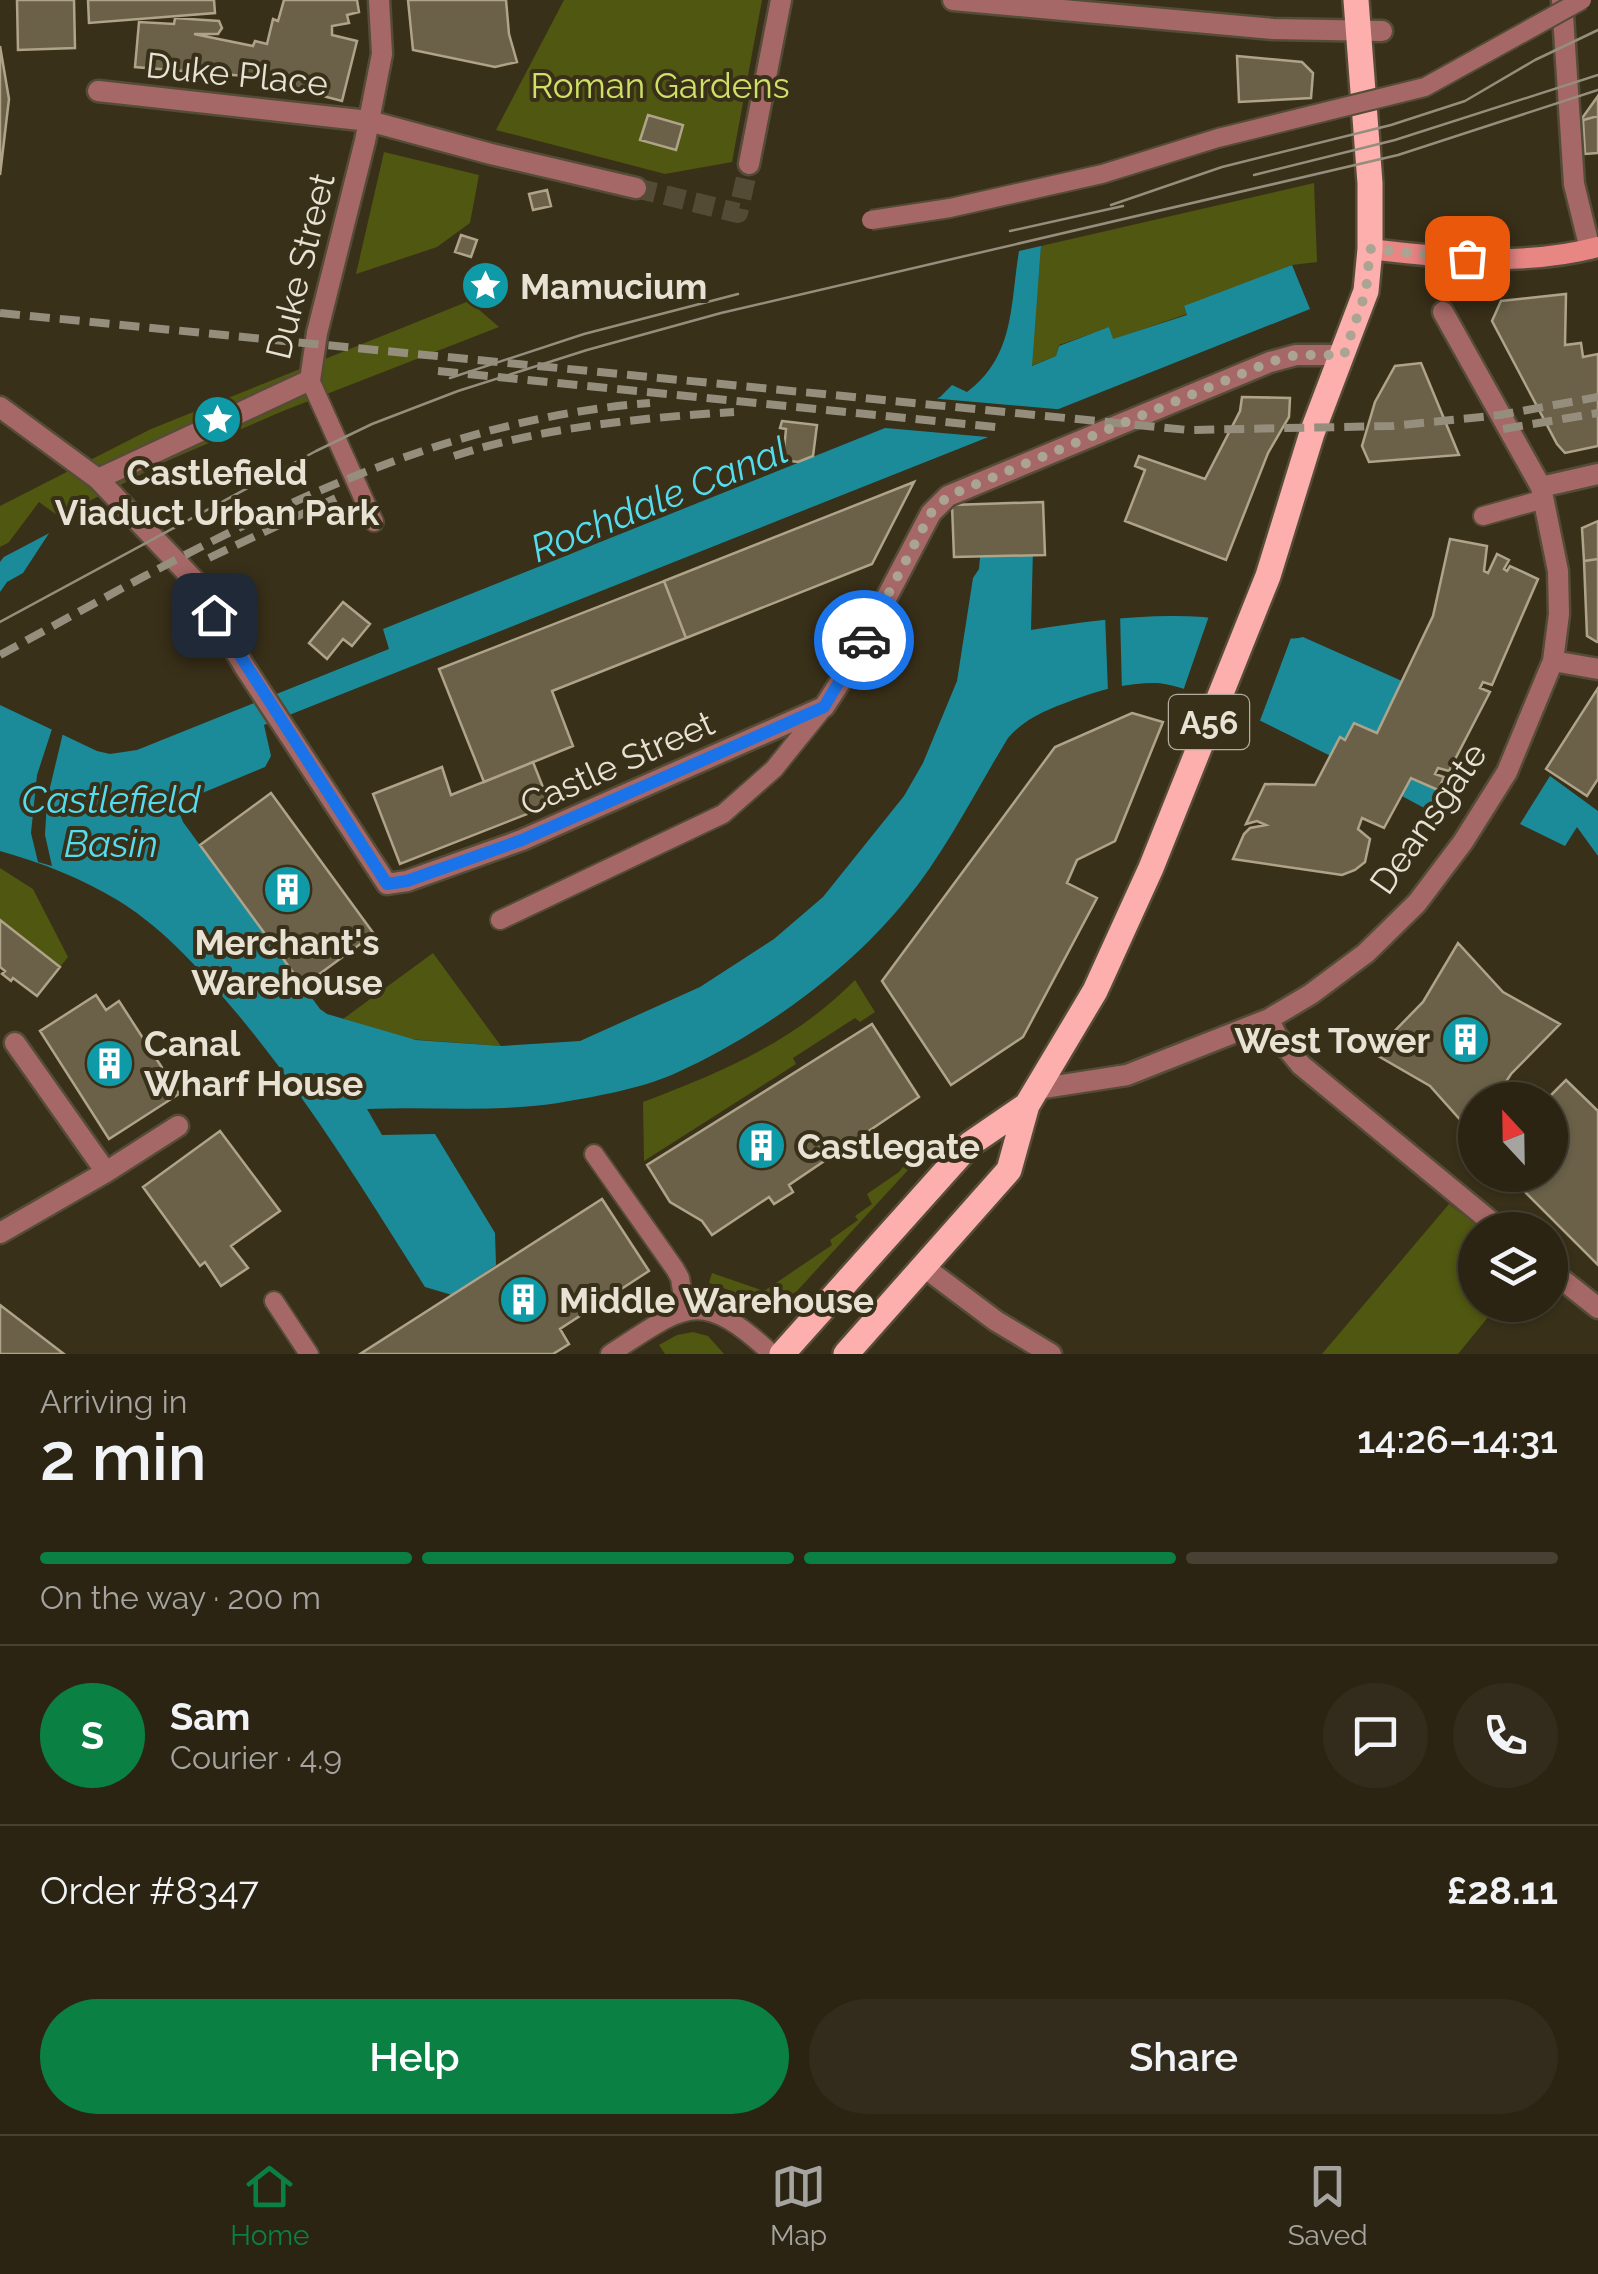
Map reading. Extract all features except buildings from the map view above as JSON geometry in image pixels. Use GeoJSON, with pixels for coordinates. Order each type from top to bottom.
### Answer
{"type":"FeatureCollection","features":[{"type":"Feature","properties":{"kind":"main road","name":"A56"},"geometry":{"type":"LineString","coordinates":[[846,1354],[1008,1170],[1032,1097],[1096,992],[1151,868],[1268,576],[1312,434],[1366,291],[1370,249],[1370,32],[1356,0]]}},
{"type":"Feature","properties":{"kind":"main road"},"geometry":{"type":"LineString","coordinates":[[1370,249],[1467,258],[1594,248]]}},
{"type":"Feature","properties":{"kind":"main road","name":"A56"},"geometry":{"type":"LineString","coordinates":[[782,1354],[970,1144],[1032,1097]]}},
{"type":"Feature","properties":{"kind":"street","name":"Duke Street"},"geometry":{"type":"LineString","coordinates":[[98,480],[310,380],[382,54],[378,0]]}},
{"type":"Feature","properties":{"kind":"street"},"geometry":{"type":"LineString","coordinates":[[953,0],[1159,9],[1273,29],[1370,32]]}},
{"type":"Feature","properties":{"kind":"street"},"geometry":{"type":"LineString","coordinates":[[1562,0],[1574,184],[1594,248]]}},
{"type":"Feature","properties":{"kind":"street"},"geometry":{"type":"LineString","coordinates":[[749,164],[780,2]]}},
{"type":"Feature","properties":{"kind":"street","name":"Duke Place"},"geometry":{"type":"LineString","coordinates":[[98,91],[369,121],[636,188]]}},
{"type":"Feature","properties":{"kind":"street","name":"Deansgate"},"geometry":{"type":"LineString","coordinates":[[1032,1097],[1127,1075],[1269,1020],[1311,994],[1366,952],[1417,903],[1463,842],[1506,772],[1553,661],[1559,614],[1558,571],[1543,493],[1446,317]]}},
{"type":"Feature","properties":{"kind":"street"},"geometry":{"type":"LineString","coordinates":[[824,707],[931,513],[948,496],[1270,362],[1296,355],[1344,355]]}},
{"type":"Feature","properties":{"kind":"street","name":"Castle Street"},"geometry":{"type":"LineString","coordinates":[[0,408],[98,480],[193,579],[286,732],[387,884],[407,881],[522,840],[824,707]]}},
{"type":"Feature","properties":{"kind":"street"},"geometry":{"type":"LineString","coordinates":[[1543,493],[1598,474]]}},
{"type":"Feature","properties":{"kind":"street"},"geometry":{"type":"LineString","coordinates":[[1553,661],[1598,670]]}},
{"type":"Feature","properties":{"kind":"street"},"geometry":{"type":"LineString","coordinates":[[1269,1020],[1301,1065],[1479,1212]]}},
{"type":"Feature","properties":{"kind":"street"},"geometry":{"type":"LineString","coordinates":[[15,1043],[106,1172]]}},
{"type":"Feature","properties":{"kind":"street"},"geometry":{"type":"LineString","coordinates":[[0,1233],[178,1126]]}},
{"type":"Feature","properties":{"kind":"street"},"geometry":{"type":"LineString","coordinates":[[924,1267],[996,1321],[1051,1354]]}},
{"type":"Feature","properties":{"kind":"street"},"geometry":{"type":"LineString","coordinates":[[1568,1284],[1598,1308]]}},
{"type":"Feature","properties":{"kind":"lane"},"geometry":{"type":"LineString","coordinates":[[872,220],[950,208],[1102,174],[1218,138],[1425,87],[1582,0]]}},
{"type":"Feature","properties":{"kind":"lane"},"geometry":{"type":"LineString","coordinates":[[310,380],[374,522]]}},
{"type":"Feature","properties":{"kind":"lane"},"geometry":{"type":"LineString","coordinates":[[1483,516],[1543,493]]}},
{"type":"Feature","properties":{"kind":"lane"},"geometry":{"type":"LineString","coordinates":[[500,920],[723,814],[774,770],[824,707]]}},
{"type":"Feature","properties":{"kind":"lane"},"geometry":{"type":"LineString","coordinates":[[594,1154],[675,1269],[684,1310]]}},
{"type":"Feature","properties":{"kind":"lane"},"geometry":{"type":"LineString","coordinates":[[274,1300],[309,1354]]}},
{"type":"Feature","properties":{"kind":"lane"},"geometry":{"type":"LineString","coordinates":[[610,1354],[684,1310],[717,1312],[743,1328],[772,1354]]}},
{"type":"Feature","properties":{"kind":"green space","name":"Roman Gardens"},"geometry":{"type":"Polygon","coordinates":[[[564,0],[762,0],[732,162],[665,174],[496,130],[564,0]]]}},
{"type":"Feature","properties":{"kind":"green space"},"geometry":{"type":"Polygon","coordinates":[[[384,152],[479,175],[470,223],[437,247],[356,274],[384,152]]]}},
{"type":"Feature","properties":{"kind":"green space"},"geometry":{"type":"Polygon","coordinates":[[[1314,183],[1317,262],[1292,265],[1184,307],[1187,314],[1112,340],[1108,328],[1059,345],[1056,356],[1031,366],[1041,246],[1314,183]]]}},
{"type":"Feature","properties":{"kind":"green space","name":"Castlefield Viaduct Urban Park"},"geometry":{"type":"Polygon","coordinates":[[[469,301],[499,327],[167,461],[0,547],[0,506],[151,429],[469,301]]]}},
{"type":"Feature","properties":{"kind":"green space"},"geometry":{"type":"Polygon","coordinates":[[[0,868],[33,889],[68,957],[60,967],[0,920],[0,868]]]}},
{"type":"Feature","properties":{"kind":"green space"},"geometry":{"type":"Polygon","coordinates":[[[433,953],[501,1046],[408,1039],[343,1019],[433,953]]]}},
{"type":"Feature","properties":{"kind":"green space"},"geometry":{"type":"Polygon","coordinates":[[[855,980],[875,1012],[860,1022],[855,1018],[793,1058],[796,1064],[644,1161],[643,1102],[756,1053],[807,1021],[855,980]]]}},
{"type":"Feature","properties":{"kind":"green space"},"geometry":{"type":"Polygon","coordinates":[[[916,1151],[919,1158],[797,1291],[763,1302],[709,1283],[712,1273],[764,1291],[832,1245],[830,1240],[858,1220],[855,1216],[872,1204],[867,1194],[899,1172],[916,1151]]]}},
{"type":"Feature","properties":{"kind":"green space"},"geometry":{"type":"Polygon","coordinates":[[[1449,1204],[1459,1212],[1458,1322],[1484,1322],[1458,1354],[1322,1354],[1449,1204]]]}},
{"type":"Feature","properties":{"kind":"green space"},"geometry":{"type":"Polygon","coordinates":[[[693,1332],[708,1336],[724,1354],[665,1354],[659,1345],[693,1332]]]}},
{"type":"Feature","properties":{"kind":"water","name":"Castlefield Basin"},"geometry":{"type":"Polygon","coordinates":[[[1041,246],[1032,366],[1056,356],[1059,346],[1109,327],[1113,339],[1187,315],[1184,306],[1292,265],[1310,309],[264,725],[271,756],[265,767],[183,801],[178,809],[183,822],[327,1014],[416,1040],[501,1046],[580,1041],[700,987],[774,939],[823,897],[904,796],[923,763],[957,681],[981,546],[1033,548],[1031,630],[1139,617],[1204,617],[1279,638],[1303,637],[1402,681],[1377,732],[1354,723],[1331,756],[1194,692],[1155,683],[1093,693],[1030,720],[1008,738],[934,862],[883,927],[830,977],[739,1040],[663,1078],[587,1098],[510,1108],[367,1109],[382,1135],[435,1134],[495,1233],[496,1265],[452,1295],[425,1287],[290,1082],[184,954],[137,913],[105,893],[61,872],[0,851],[0,705],[110,754],[137,750],[389,649],[383,629],[895,424],[940,397],[952,385],[967,392],[983,378],[1002,346],[1019,251],[1041,246]]]}},
{"type":"Feature","properties":{"kind":"water"},"geometry":{"type":"Polygon","coordinates":[[[41,507],[57,521],[23,573],[7,582],[0,592],[0,562],[41,507]]]}},
{"type":"Feature","properties":{"kind":"water"},"geometry":{"type":"Polygon","coordinates":[[[1550,776],[1598,811],[1598,856],[1577,827],[1565,846],[1520,824],[1550,776]]]}},
{"type":"Feature","properties":{"kind":"water"},"geometry":{"type":"Polygon","coordinates":[[[1411,778],[1438,790],[1428,810],[1400,795],[1411,778]]]}},
{"type":"Feature","properties":{"kind":"pier"},"geometry":{"type":"Polygon","coordinates":[[[929,398],[1067,410],[999,438],[874,427],[929,398]]]}},
{"type":"Feature","properties":{"kind":"pier"},"geometry":{"type":"Polygon","coordinates":[[[39,502],[61,518],[59,528],[0,559],[0,554],[39,502]]]}},
{"type":"Feature","properties":{"kind":"pier"},"geometry":{"type":"Polygon","coordinates":[[[1120,613],[1122,692],[1108,692],[1105,614],[1120,613]]]}},
{"type":"Feature","properties":{"kind":"pier"},"geometry":{"type":"Polygon","coordinates":[[[1210,613],[1292,635],[1258,726],[1182,694],[1210,613]]]}},
{"type":"Feature","properties":{"kind":"pier"},"geometry":{"type":"Polygon","coordinates":[[[52,729],[63,733],[47,800],[45,835],[52,866],[38,862],[31,833],[37,775],[52,729]]]}},
{"type":"Feature","properties":{"kind":"tunnel"},"geometry":{"type":"LineString","coordinates":[[636,188],[738,213],[749,164]]}},
{"type":"Feature","properties":{"kind":"tram line"},"geometry":{"type":"LineString","coordinates":[[1111,205],[1222,167],[1391,125],[1465,101],[1535,60],[1598,30]]}},
{"type":"Feature","properties":{"kind":"tram line"},"geometry":{"type":"LineString","coordinates":[[1254,175],[1395,140],[1598,75]]}},
{"type":"Feature","properties":{"kind":"tram line"},"geometry":{"type":"LineString","coordinates":[[0,622],[316,451],[372,424],[458,391],[721,313],[1398,155],[1598,90]]}},
{"type":"Feature","properties":{"kind":"tram line"},"geometry":{"type":"LineString","coordinates":[[1010,231],[1123,206]]}},
{"type":"Feature","properties":{"kind":"tram line"},"geometry":{"type":"LineString","coordinates":[[450,378],[584,334],[738,294]]}},
{"type":"Feature","properties":{"kind":"railway"},"geometry":{"type":"LineString","coordinates":[[0,313],[1188,430],[1392,426],[1500,415],[1598,397]]}},
{"type":"Feature","properties":{"kind":"railway"},"geometry":{"type":"LineString","coordinates":[[438,371],[1005,428]]}},
{"type":"Feature","properties":{"kind":"railway"},"geometry":{"type":"LineString","coordinates":[[0,655],[233,531],[394,461],[477,434],[562,414],[650,403]]}},
{"type":"Feature","properties":{"kind":"railway"},"geometry":{"type":"LineString","coordinates":[[454,456],[592,425],[734,412]]}},
{"type":"Feature","properties":{"kind":"railway"},"geometry":{"type":"LineString","coordinates":[[1503,429],[1598,413]]}},
{"type":"Feature","properties":{"kind":"railway"},"geometry":{"type":"LineString","coordinates":[[209,558],[336,498]]}},
{"type":"Feature","properties":{"kind":"way so far"},"geometry":{"type":"LineString","coordinates":[[864,640],[931,513],[948,496],[1270,362],[1296,355],[1344,355],[1366,291],[1370,249],[1467,258]]}},
{"type":"Feature","properties":{"kind":"place","name":"Mamucium"},"geometry":{"type":"Point","coordinates":[485,286]}},
{"type":"Feature","properties":{"kind":"place","name":"Castlefield Viaduct Urban Park"},"geometry":{"type":"Point","coordinates":[217,420]}},
{"type":"Feature","properties":{"kind":"place","name":"Merchant's Warehouse"},"geometry":{"type":"Point","coordinates":[287,890]}},
{"type":"Feature","properties":{"kind":"place","name":"West Tower"},"geometry":{"type":"Point","coordinates":[1465,1040]}},
{"type":"Feature","properties":{"kind":"place","name":"Canal Wharf House"},"geometry":{"type":"Point","coordinates":[109,1063]}},
{"type":"Feature","properties":{"kind":"place","name":"Castlegate"},"geometry":{"type":"Point","coordinates":[762,1146]}},
{"type":"Feature","properties":{"kind":"place","name":"Middle Warehouse"},"geometry":{"type":"Point","coordinates":[524,1300]}},
{"type":"Feature","properties":{"kind":"route"},"geometry":{"type":"LineString","coordinates":[[214,615],[387,884],[407,881],[522,840],[824,707],[864,640]]}},
{"type":"Feature","properties":{"kind":"water label","name":"Rochdale Canal"},"geometry":{"type":"Point","coordinates":[659,499]}}]}
